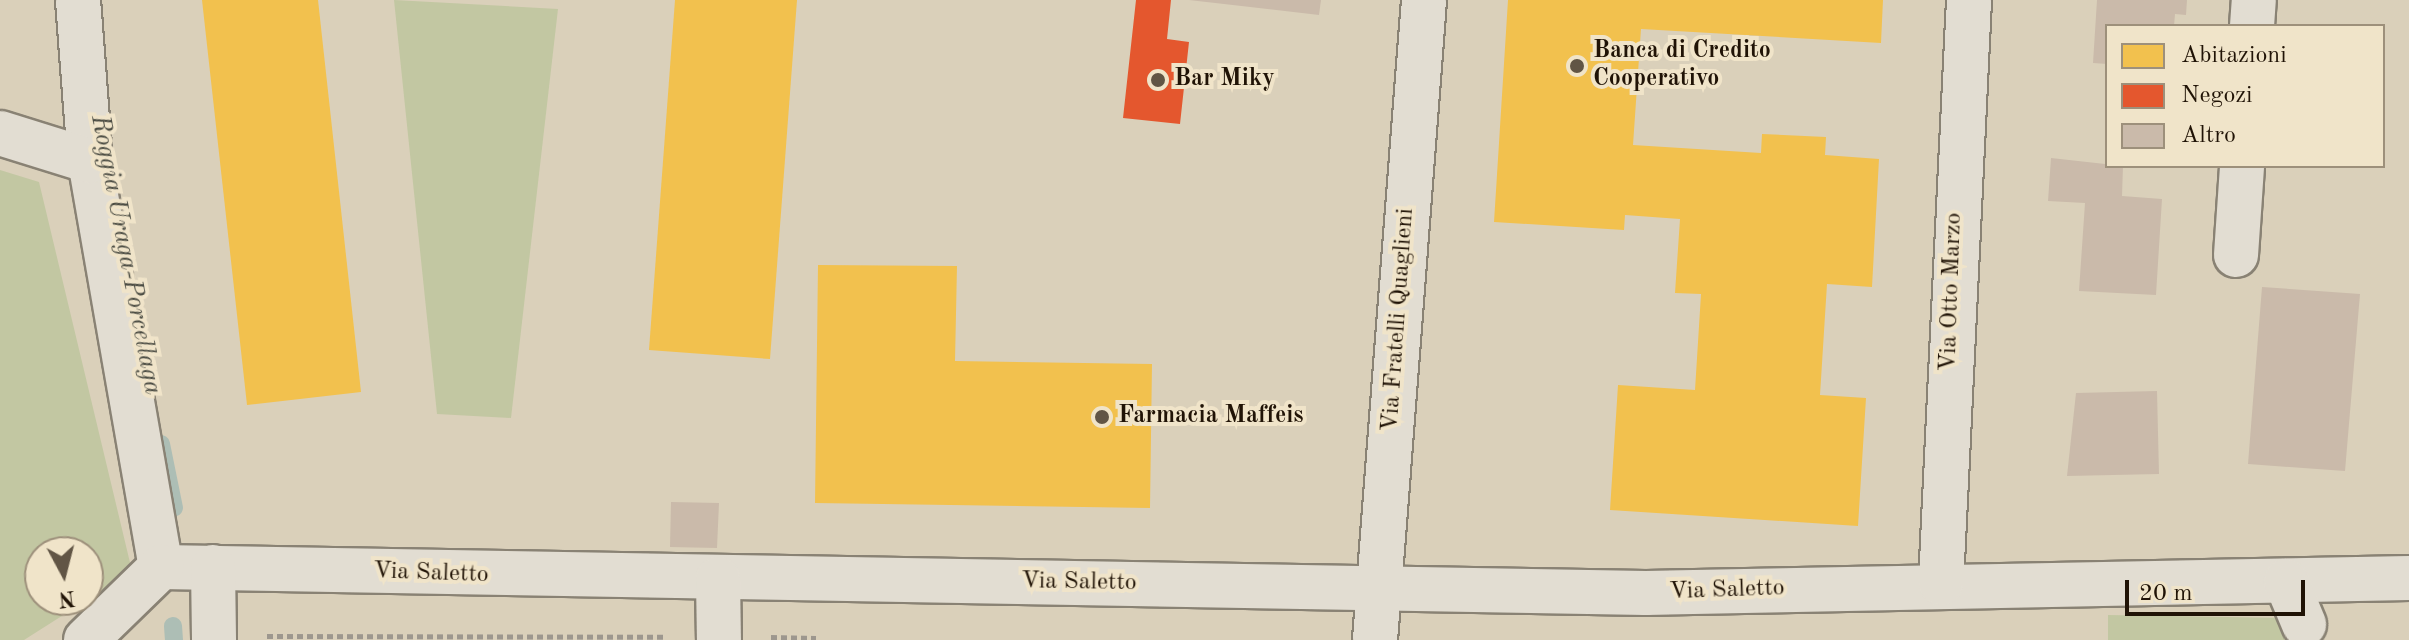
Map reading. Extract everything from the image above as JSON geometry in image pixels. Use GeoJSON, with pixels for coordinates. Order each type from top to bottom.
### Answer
{"type":"FeatureCollection","features":[{"type":"Feature","properties":{"kind":"street"},"geometry":{"type":"LineString","coordinates":[[78,0],[90,161],[161,567],[86,640]]}},
{"type":"Feature","properties":{"kind":"street","name":"Via Fratelli Quaglieni"},"geometry":{"type":"LineString","coordinates":[[1375,640],[1424,0]]}},
{"type":"Feature","properties":{"kind":"street","name":"Via Otto Marzo"},"geometry":{"type":"LineString","coordinates":[[1941,583],[1969,0]]}},
{"type":"Feature","properties":{"kind":"street"},"geometry":{"type":"LineString","coordinates":[[2252,24],[2254,0]]}},
{"type":"Feature","properties":{"kind":"street"},"geometry":{"type":"LineString","coordinates":[[0,133],[90,161]]}},
{"type":"Feature","properties":{"kind":"street"},"geometry":{"type":"LineString","coordinates":[[2236,255],[2242,168]]}},
{"type":"Feature","properties":{"kind":"street","name":"Via Saletto"},"geometry":{"type":"LineString","coordinates":[[161,567],[1646,593],[1941,583],[2295,615],[2409,578]]}},
{"type":"Feature","properties":{"kind":"street"},"geometry":{"type":"LineString","coordinates":[[213,567],[214,638]]}},
{"type":"Feature","properties":{"kind":"street"},"geometry":{"type":"LineString","coordinates":[[700,638],[718,579]]}},
{"type":"Feature","properties":{"kind":"path"},"geometry":{"type":"LineString","coordinates":[[214,638],[700,638]]}},
{"type":"Feature","properties":{"kind":"green space"},"geometry":{"type":"Polygon","coordinates":[[[394,0],[558,9],[511,418],[437,414],[394,0]]]}},
{"type":"Feature","properties":{"kind":"green space"},"geometry":{"type":"Polygon","coordinates":[[[0,170],[39,182],[132,571],[104,589],[104,536],[24,536],[24,616],[62,616],[24,640],[0,640],[0,170]]]}},
{"type":"Feature","properties":{"kind":"green space"},"geometry":{"type":"Polygon","coordinates":[[[2108,615],[2287,618],[2293,640],[2108,640],[2108,615]]]}},
{"type":"Feature","properties":{"kind":"building: Abitazioni"},"geometry":{"type":"Polygon","coordinates":[[[202,0],[318,0],[361,392],[247,405],[202,0]]]}},
{"type":"Feature","properties":{"kind":"building: Abitazioni"},"geometry":{"type":"Polygon","coordinates":[[[675,0],[797,0],[770,359],[649,350],[675,0]]]}},
{"type":"Feature","properties":{"kind":"building: Abitazioni"},"geometry":{"type":"Polygon","coordinates":[[[1508,0],[1883,0],[1881,43],[1641,29],[1633,145],[1761,153],[1762,134],[1826,137],[1825,155],[1879,159],[1872,287],[1827,284],[1820,395],[1866,398],[1858,526],[1610,510],[1618,385],[1695,390],[1701,294],[1675,293],[1680,219],[1625,215],[1624,230],[1494,222],[1508,0]]]}},
{"type":"Feature","properties":{"kind":"building: Abitazioni"},"geometry":{"type":"Polygon","coordinates":[[[818,265],[957,266],[955,361],[1152,364],[1150,508],[815,503],[818,265]]]}},
{"type":"Feature","properties":{"kind":"building: Negozi"},"geometry":{"type":"Polygon","coordinates":[[[1136,0],[1171,0],[1167,39],[1189,42],[1180,124],[1123,118],[1136,0]]]}},
{"type":"Feature","properties":{"kind":"building: Altro"},"geometry":{"type":"Polygon","coordinates":[[[1189,0],[1321,0],[1319,15],[1189,0]]]}},
{"type":"Feature","properties":{"kind":"building: Altro"},"geometry":{"type":"Polygon","coordinates":[[[2097,0],[2187,0],[2186,15],[2175,14],[2174,24],[2105,24],[2105,64],[2093,63],[2097,0]]]}},
{"type":"Feature","properties":{"kind":"building: Altro"},"geometry":{"type":"Polygon","coordinates":[[[2051,158],[2105,164],[2105,168],[2123,168],[2122,196],[2162,199],[2156,295],[2079,291],[2085,203],[2048,201],[2051,158]]]}},
{"type":"Feature","properties":{"kind":"building: Altro"},"geometry":{"type":"Polygon","coordinates":[[[2262,287],[2360,294],[2345,471],[2248,464],[2262,287]]]}},
{"type":"Feature","properties":{"kind":"building: Altro"},"geometry":{"type":"Polygon","coordinates":[[[2157,391],[2159,474],[2067,476],[2076,393],[2157,391]]]}},
{"type":"Feature","properties":{"kind":"building: Altro"},"geometry":{"type":"Polygon","coordinates":[[[671,502],[719,503],[717,548],[670,547],[671,502]]]}},
{"type":"Feature","properties":{"kind":"waterway","name":"Roggia Uraga-Porcellaga"},"geometry":{"type":"LineString","coordinates":[[161,444],[174,508]]}},
{"type":"Feature","properties":{"kind":"waterway"},"geometry":{"type":"LineString","coordinates":[[173,626],[174,640]]}},
{"type":"Feature","properties":{"kind":"place","name":"Banca di Credito Cooperativo"},"geometry":{"type":"Point","coordinates":[1577,66]}},
{"type":"Feature","properties":{"kind":"place","name":"Bar Miky"},"geometry":{"type":"Point","coordinates":[1158,80]}},
{"type":"Feature","properties":{"kind":"place","name":"Farmacia Maffeis"},"geometry":{"type":"Point","coordinates":[1102,417]}}]}
